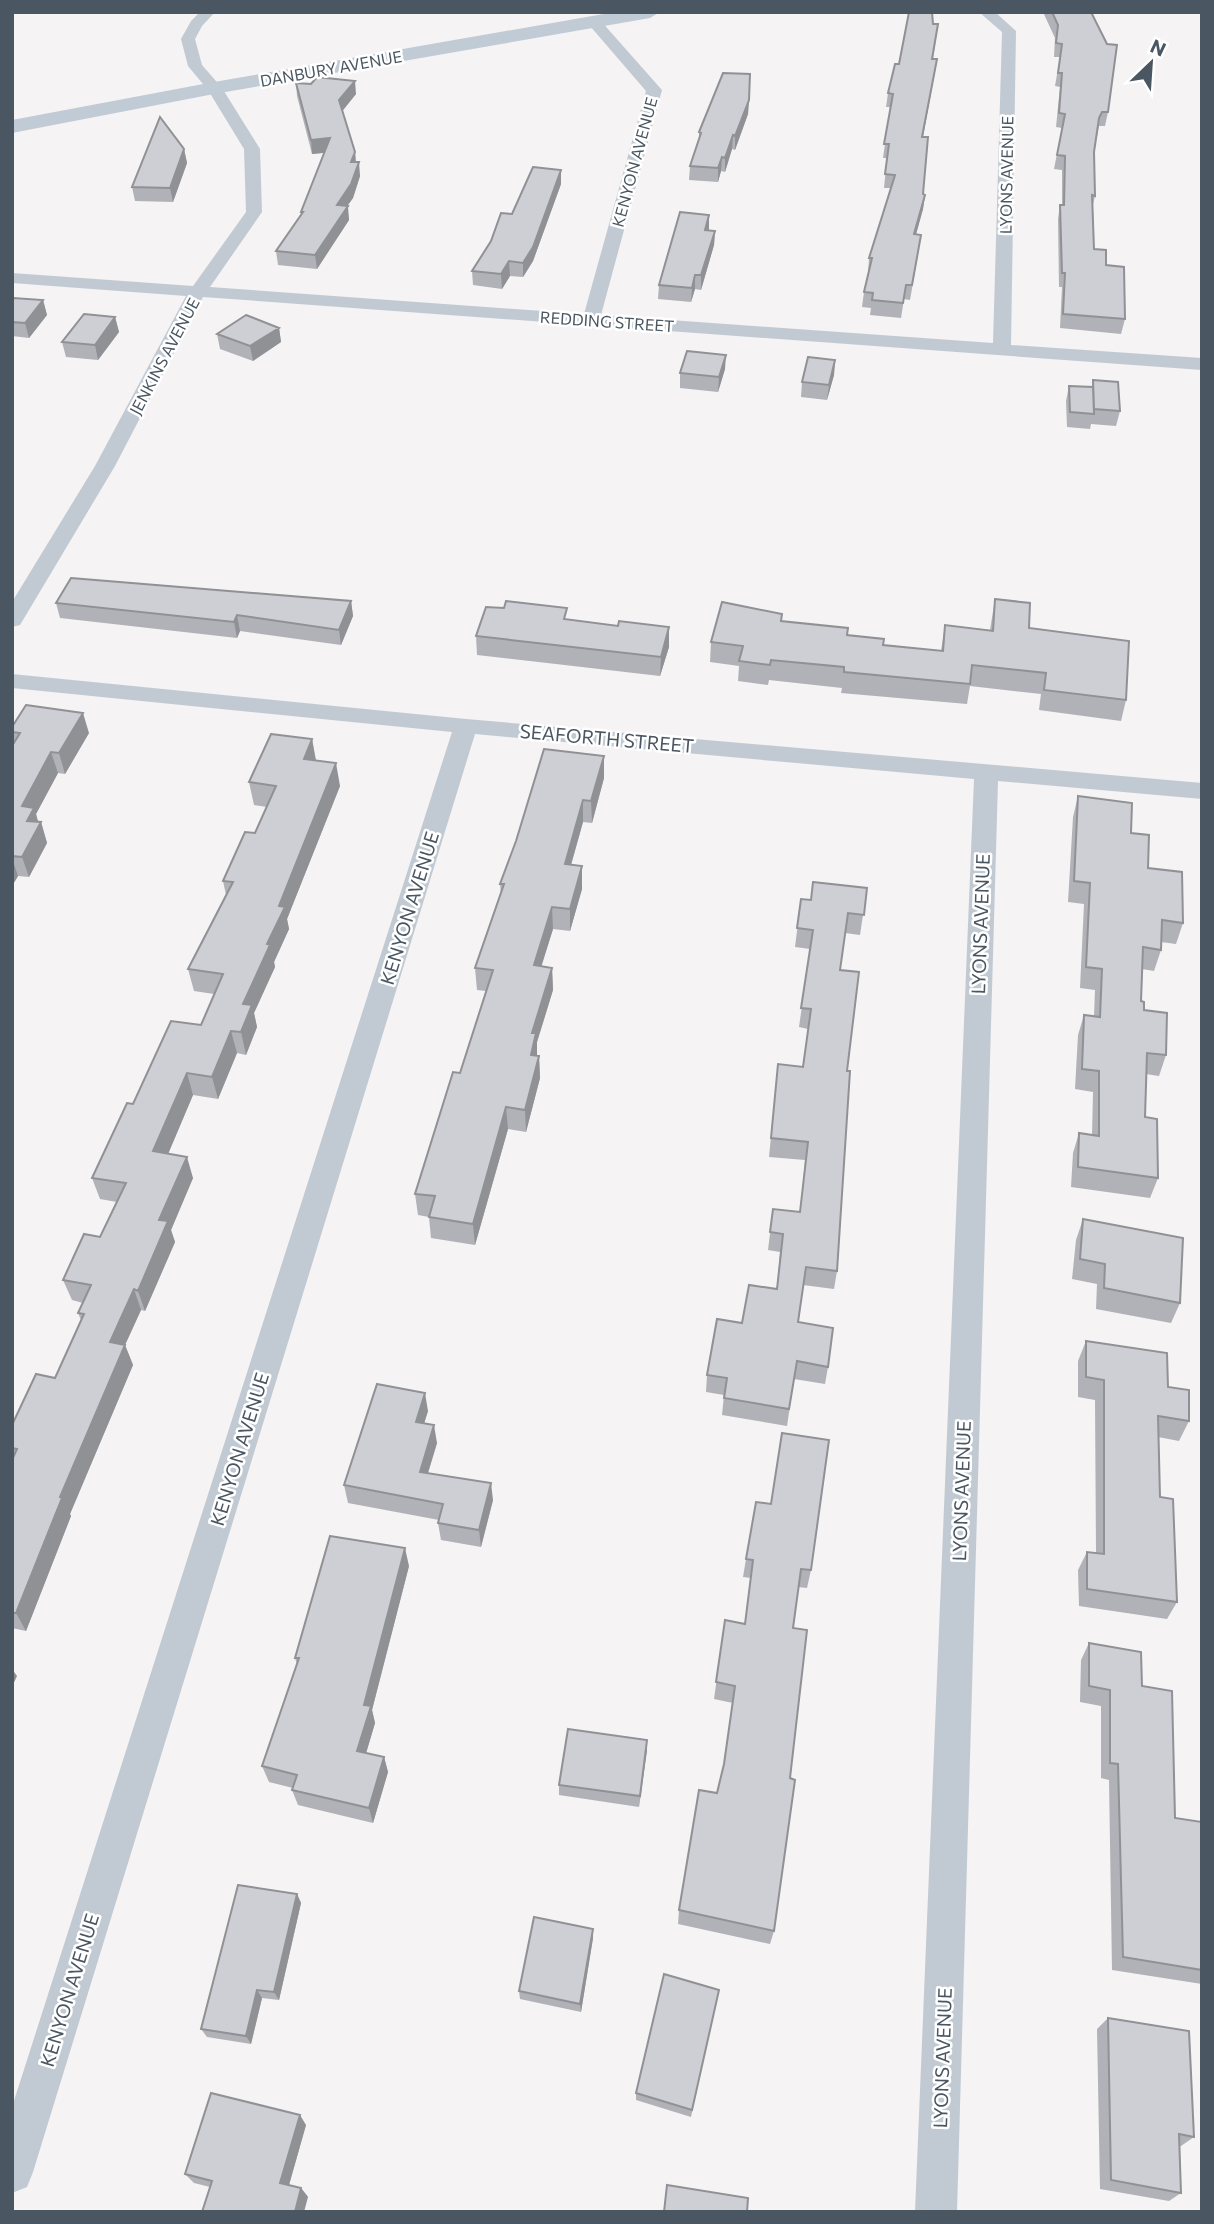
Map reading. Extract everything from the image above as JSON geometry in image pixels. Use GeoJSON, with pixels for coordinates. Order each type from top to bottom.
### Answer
{"type":"FeatureCollection","features":[{"type":"Feature","properties":{"kind":"street","name":"JENKINS AVENUE"},"geometry":{"type":"LineString","coordinates":[[12,621],[105,466],[198,292],[254,212],[252,149],[214,88],[195,66],[188,39],[196,24],[208,12]]}},
{"type":"Feature","properties":{"kind":"street","name":"DANBURY AVENUE"},"geometry":{"type":"LineString","coordinates":[[12,127],[214,88],[650,12]]}},
{"type":"Feature","properties":{"kind":"street","name":"LYONS AVENUE"},"geometry":{"type":"LineString","coordinates":[[986,12],[1009,31],[1002,347]]}},
{"type":"Feature","properties":{"kind":"street","name":"KENYON AVENUE"},"geometry":{"type":"LineString","coordinates":[[591,320],[654,90],[595,23]]}},
{"type":"Feature","properties":{"kind":"street","name":"REDDING STREET"},"geometry":{"type":"LineString","coordinates":[[12,278],[1002,347],[1202,364]]}},
{"type":"Feature","properties":{"kind":"street","name":"SEAFORTH STREET"},"geometry":{"type":"LineString","coordinates":[[12,681],[466,726],[986,770],[1202,792]]}},
{"type":"Feature","properties":{"kind":"street","name":"KENYON AVENUE"},"geometry":{"type":"LineString","coordinates":[[12,2172],[466,726]]}},
{"type":"Feature","properties":{"kind":"street","name":"LYONS AVENUE"},"geometry":{"type":"LineString","coordinates":[[936,2212],[986,770]]}},
{"type":"Feature","properties":{"kind":"building"},"geometry":{"type":"Polygon","coordinates":[[[909,12],[932,12],[933,24],[938,24],[932,59],[937,59],[922,137],[928,137],[925,195],[914,234],[921,235],[912,285],[906,285],[903,303],[872,300],[873,293],[864,292],[872,258],[869,258],[895,175],[885,174],[889,144],[884,144],[893,94],[888,93],[895,64],[899,64],[909,12]]]}},
{"type":"Feature","properties":{"kind":"building"},"geometry":{"type":"Polygon","coordinates":[[[1052,12],[1091,12],[1107,44],[1117,45],[1108,112],[1102,112],[1099,118],[1094,152],[1095,196],[1092,195],[1094,249],[1106,250],[1106,265],[1124,267],[1125,319],[1063,314],[1065,273],[1062,273],[1060,205],[1064,205],[1065,156],[1057,155],[1065,114],[1059,113],[1062,73],[1058,73],[1062,44],[1056,43],[1058,25],[1052,12]]]}},
{"type":"Feature","properties":{"kind":"building"},"geometry":{"type":"Polygon","coordinates":[[[723,73],[750,74],[749,100],[725,158],[722,157],[718,168],[690,166],[701,133],[699,132],[723,73]]]}},
{"type":"Feature","properties":{"kind":"building"},"geometry":{"type":"Polygon","coordinates":[[[317,77],[355,81],[339,100],[355,152],[351,162],[359,162],[351,184],[337,205],[348,206],[315,255],[276,251],[303,212],[330,138],[311,140],[296,83],[311,84],[317,77]]]}},
{"type":"Feature","properties":{"kind":"building"},"geometry":{"type":"Polygon","coordinates":[[[160,117],[184,149],[170,188],[132,187],[160,117]]]}},
{"type":"Feature","properties":{"kind":"building"},"geometry":{"type":"Polygon","coordinates":[[[533,167],[561,170],[533,247],[523,263],[509,261],[501,274],[472,271],[491,241],[501,213],[512,214],[533,167]]]}},
{"type":"Feature","properties":{"kind":"building"},"geometry":{"type":"Polygon","coordinates":[[[680,212],[709,215],[705,230],[715,231],[701,275],[695,275],[692,288],[659,285],[680,212]]]}},
{"type":"Feature","properties":{"kind":"building"},"geometry":{"type":"Polygon","coordinates":[[[12,298],[43,300],[25,323],[12,322],[12,298]]]}},
{"type":"Feature","properties":{"kind":"building"},"geometry":{"type":"Polygon","coordinates":[[[84,314],[115,317],[95,345],[62,342],[84,314]]]}},
{"type":"Feature","properties":{"kind":"building"},"geometry":{"type":"Polygon","coordinates":[[[246,315],[279,328],[250,346],[217,334],[246,315]]]}},
{"type":"Feature","properties":{"kind":"building"},"geometry":{"type":"Polygon","coordinates":[[[687,351],[726,355],[719,377],[680,373],[687,351]]]}},
{"type":"Feature","properties":{"kind":"building"},"geometry":{"type":"Polygon","coordinates":[[[808,357],[835,360],[829,385],[802,382],[808,357]]]}},
{"type":"Feature","properties":{"kind":"building"},"geometry":{"type":"Polygon","coordinates":[[[1093,380],[1118,382],[1120,411],[1094,409],[1093,380]]]}},
{"type":"Feature","properties":{"kind":"building"},"geometry":{"type":"Polygon","coordinates":[[[1069,386],[1093,387],[1094,414],[1070,412],[1069,386]]]}},
{"type":"Feature","properties":{"kind":"building"},"geometry":{"type":"Polygon","coordinates":[[[71,578],[351,601],[339,630],[237,615],[234,622],[56,603],[71,578]]]}},
{"type":"Feature","properties":{"kind":"building"},"geometry":{"type":"Polygon","coordinates":[[[995,599],[1030,603],[1029,628],[1129,641],[1126,700],[1044,690],[1046,673],[972,665],[970,684],[844,672],[844,667],[771,660],[770,665],[739,661],[743,646],[711,642],[722,602],[782,614],[781,621],[848,628],[847,635],[884,639],[883,645],[943,651],[945,625],[993,631],[995,599]]]}},
{"type":"Feature","properties":{"kind":"building"},"geometry":{"type":"Polygon","coordinates":[[[506,601],[567,608],[564,619],[618,626],[619,621],[669,627],[661,657],[476,636],[486,607],[504,608],[506,601]]]}},
{"type":"Feature","properties":{"kind":"building"},"geometry":{"type":"Polygon","coordinates":[[[26,705],[83,713],[59,753],[51,752],[22,806],[34,808],[27,821],[41,822],[22,857],[12,856],[12,746],[20,733],[12,732],[12,727],[26,705]]]}},
{"type":"Feature","properties":{"kind":"building"},"geometry":{"type":"Polygon","coordinates":[[[271,734],[312,739],[304,759],[336,763],[279,906],[285,907],[243,1004],[252,1005],[241,1032],[231,1031],[212,1077],[187,1073],[153,1151],[187,1157],[159,1220],[168,1221],[138,1291],[134,1289],[110,1342],[125,1345],[60,1497],[62,1498],[16,1613],[12,1613],[12,1460],[17,1449],[12,1448],[12,1425],[36,1374],[55,1378],[84,1314],[78,1313],[91,1285],[63,1280],[84,1234],[100,1237],[126,1183],[92,1178],[127,1103],[133,1104],[171,1021],[201,1025],[223,974],[188,969],[233,882],[223,881],[245,832],[255,833],[276,786],[249,782],[271,734]]]}},
{"type":"Feature","properties":{"kind":"building"},"geometry":{"type":"Polygon","coordinates":[[[544,749],[604,756],[591,801],[583,800],[565,864],[582,866],[570,909],[552,907],[534,965],[552,968],[532,1033],[536,1033],[531,1055],[539,1056],[525,1110],[506,1107],[473,1224],[429,1217],[435,1196],[415,1194],[453,1072],[460,1073],[493,970],[475,968],[504,884],[500,884],[544,749]]]}},
{"type":"Feature","properties":{"kind":"building"},"geometry":{"type":"Polygon","coordinates":[[[1078,796],[1132,803],[1131,833],[1149,835],[1148,868],[1182,872],[1183,923],[1162,920],[1161,950],[1143,947],[1141,1001],[1144,1002],[1144,1010],[1167,1013],[1166,1055],[1147,1053],[1145,1117],[1157,1119],[1158,1178],[1078,1167],[1079,1133],[1099,1136],[1099,1071],[1082,1069],[1084,1015],[1100,1017],[1102,969],[1086,967],[1090,883],[1074,881],[1078,796]]]}},
{"type":"Feature","properties":{"kind":"building"},"geometry":{"type":"Polygon","coordinates":[[[813,882],[867,888],[864,915],[848,913],[840,970],[859,972],[847,1071],[850,1071],[837,1271],[806,1267],[798,1322],[833,1328],[828,1367],[797,1361],[789,1409],[724,1398],[727,1378],[707,1375],[717,1319],[742,1323],[749,1285],[777,1289],[783,1234],[770,1232],[773,1209],[800,1212],[808,1142],[771,1138],[778,1064],[803,1067],[811,1009],[801,1008],[813,930],[797,928],[801,899],[811,900],[813,882]]]}},
{"type":"Feature","properties":{"kind":"building"},"geometry":{"type":"Polygon","coordinates":[[[1083,1219],[1183,1238],[1180,1303],[1104,1288],[1105,1264],[1080,1259],[1083,1219]]]}},
{"type":"Feature","properties":{"kind":"building"},"geometry":{"type":"Polygon","coordinates":[[[1086,1341],[1167,1353],[1168,1387],[1189,1390],[1189,1421],[1158,1416],[1160,1497],[1173,1499],[1177,1602],[1087,1589],[1087,1552],[1104,1554],[1104,1380],[1086,1377],[1086,1341]]]}},
{"type":"Feature","properties":{"kind":"building"},"geometry":{"type":"Polygon","coordinates":[[[377,1384],[425,1393],[416,1422],[434,1425],[420,1472],[491,1483],[479,1530],[438,1523],[443,1504],[344,1485],[377,1384]]]}},
{"type":"Feature","properties":{"kind":"building"},"geometry":{"type":"Polygon","coordinates":[[[782,1433],[829,1440],[811,1570],[801,1569],[793,1628],[807,1630],[790,1778],[795,1780],[774,1931],[679,1910],[699,1790],[717,1793],[724,1764],[735,1686],[716,1682],[725,1620],[745,1624],[753,1560],[746,1559],[756,1502],[771,1504],[782,1433]]]}},
{"type":"Feature","properties":{"kind":"building"},"geometry":{"type":"Polygon","coordinates":[[[330,1536],[405,1548],[364,1705],[371,1706],[357,1751],[384,1757],[369,1808],[292,1790],[297,1775],[262,1766],[299,1658],[295,1658],[330,1536]]]}},
{"type":"Feature","properties":{"kind":"building"},"geometry":{"type":"Polygon","coordinates":[[[1089,1643],[1141,1652],[1142,1686],[1172,1691],[1175,1818],[1202,1822],[1202,1970],[1123,1957],[1118,1764],[1110,1763],[1110,1690],[1089,1686],[1089,1643]]]}},
{"type":"Feature","properties":{"kind":"building"},"geometry":{"type":"Polygon","coordinates":[[[568,1729],[647,1740],[640,1796],[559,1785],[568,1729]]]}},
{"type":"Feature","properties":{"kind":"building"},"geometry":{"type":"Polygon","coordinates":[[[238,1885],[297,1894],[274,1992],[257,1990],[246,2036],[201,2029],[238,1885]]]}},
{"type":"Feature","properties":{"kind":"building"},"geometry":{"type":"Polygon","coordinates":[[[534,1917],[593,1929],[580,2004],[519,1991],[534,1917]]]}},
{"type":"Feature","properties":{"kind":"building"},"geometry":{"type":"Polygon","coordinates":[[[664,1974],[719,1990],[692,2110],[636,2093],[664,1974]]]}},
{"type":"Feature","properties":{"kind":"building"},"geometry":{"type":"Polygon","coordinates":[[[1108,2018],[1189,2031],[1194,2137],[1179,2134],[1181,2193],[1111,2180],[1108,2018]]]}},
{"type":"Feature","properties":{"kind":"building"},"geometry":{"type":"Polygon","coordinates":[[[211,2093],[300,2115],[280,2183],[301,2188],[295,2212],[202,2212],[212,2181],[185,2174],[211,2093]]]}},
{"type":"Feature","properties":{"kind":"building"},"geometry":{"type":"Polygon","coordinates":[[[667,2185],[748,2198],[747,2212],[664,2212],[667,2185]]]}}]}
